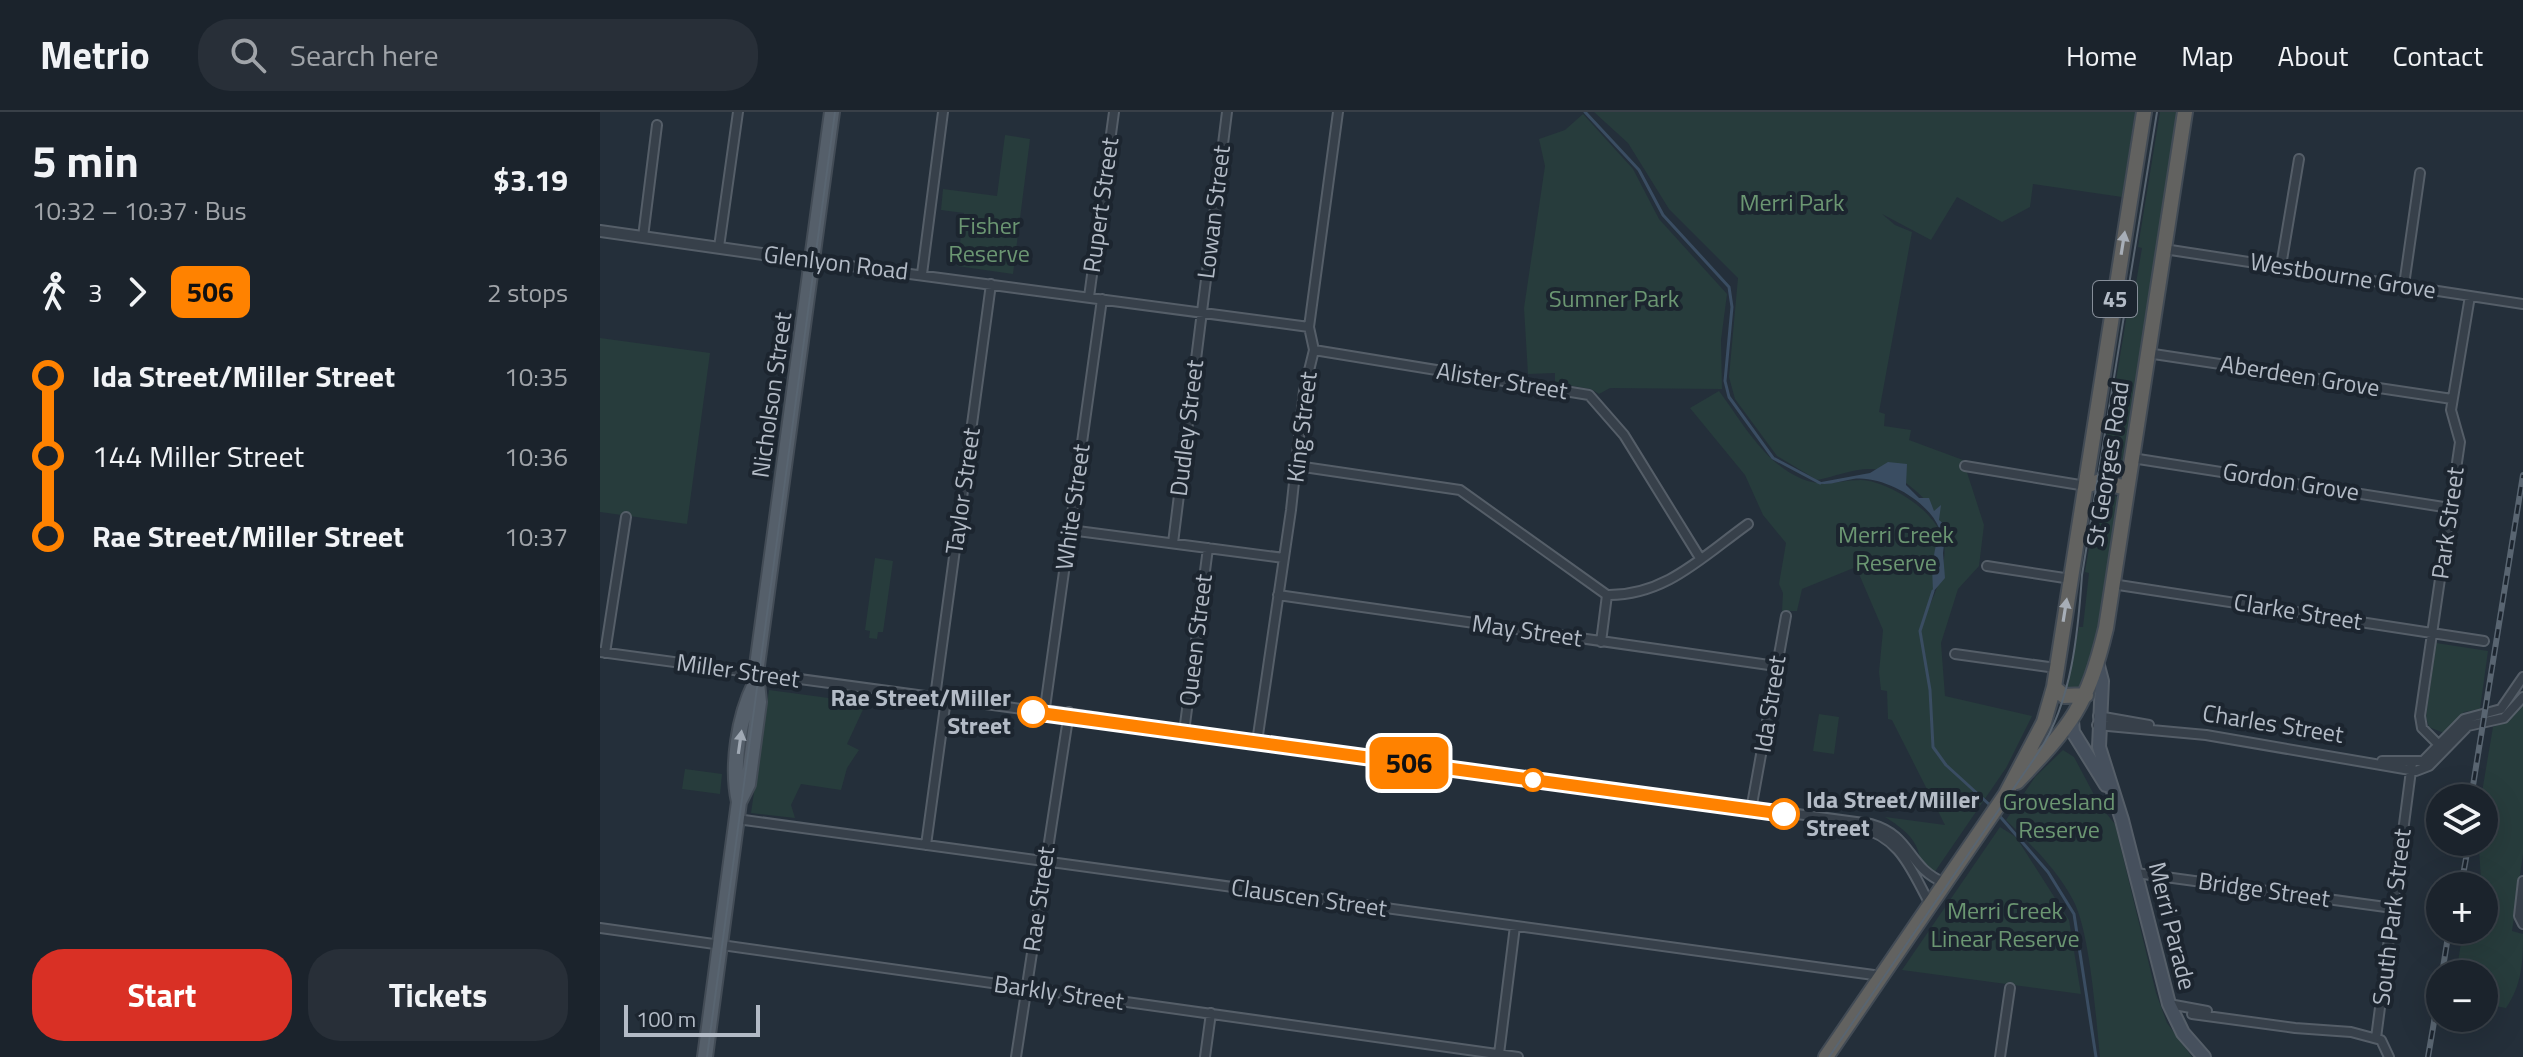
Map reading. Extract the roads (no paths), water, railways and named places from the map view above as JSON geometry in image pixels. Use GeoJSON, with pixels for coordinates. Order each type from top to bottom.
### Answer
{"type":"FeatureCollection","features":[{"type":"Feature","properties":{"kind":"highway","name":"St Georges Road"},"geometry":{"type":"LineString","coordinates":[[1826,1057],[2006,794],[2037,736],[2054,687],[2144,112]]}},
{"type":"Feature","properties":{"kind":"highway","name":"St Georges Road"},"geometry":{"type":"LineString","coordinates":[[2006,794],[2072,721],[2086,695],[2097,662],[2112,584],[2185,112]]}},
{"type":"Feature","properties":{"kind":"highway"},"geometry":{"type":"LineString","coordinates":[[2086,486],[2114,493],[2126,489]]}},
{"type":"Feature","properties":{"kind":"highway"},"geometry":{"type":"LineString","coordinates":[[2054,687],[2064,696],[2086,695]]}},
{"type":"Feature","properties":{"kind":"highway"},"geometry":{"type":"LineString","coordinates":[[2054,687],[2057,705],[2072,721]]}},
{"type":"Feature","properties":{"kind":"highway"},"geometry":{"type":"LineString","coordinates":[[2037,736],[2061,720],[2072,721]]}},
{"type":"Feature","properties":{"kind":"main road","name":"Nicholson Street"},"geometry":{"type":"LineString","coordinates":[[705,1057],[739,802],[748,784],[759,702],[756,679],[832,112]]}},
{"type":"Feature","properties":{"kind":"main road","name":"Merri Parade"},"geometry":{"type":"LineString","coordinates":[[2097,662],[2102,681],[2098,726],[2169,1004],[2183,1033],[2204,1057]]}},
{"type":"Feature","properties":{"kind":"main road","name":"Merri Parade"},"geometry":{"type":"LineString","coordinates":[[2072,721],[2073,732],[2114,798]]}},
{"type":"Feature","properties":{"kind":"main road","name":"Charles Street"},"geometry":{"type":"LineString","coordinates":[[2072,721],[2098,726]]}},
{"type":"Feature","properties":{"kind":"street"},"geometry":{"type":"LineString","coordinates":[[719,247],[738,112]]}},
{"type":"Feature","properties":{"kind":"street"},"geometry":{"type":"LineString","coordinates":[[922,274],[943,112]]}},
{"type":"Feature","properties":{"kind":"street","name":"Rupert Street"},"geometry":{"type":"LineString","coordinates":[[1089,297],[1114,112]]}},
{"type":"Feature","properties":{"kind":"street","name":"Lowan Street"},"geometry":{"type":"LineString","coordinates":[[1202,313],[1227,112]]}},
{"type":"Feature","properties":{"kind":"street","name":"King Street"},"geometry":{"type":"LineString","coordinates":[[1257,742],[1297,466],[1304,391],[1314,350],[1309,327],[1338,112]]}},
{"type":"Feature","properties":{"kind":"street"},"geometry":{"type":"LineString","coordinates":[[643,237],[657,125]]}},
{"type":"Feature","properties":{"kind":"street"},"geometry":{"type":"LineString","coordinates":[[2281,266],[2299,159]]}},
{"type":"Feature","properties":{"kind":"street"},"geometry":{"type":"LineString","coordinates":[[2404,285],[2420,173]]}},
{"type":"Feature","properties":{"kind":"street","name":"Glenlyon Road"},"geometry":{"type":"LineString","coordinates":[[600,231],[1309,327]]}},
{"type":"Feature","properties":{"kind":"street","name":"Westbourne Grove"},"geometry":{"type":"LineString","coordinates":[[2164,249],[2523,303]]}},
{"type":"Feature","properties":{"kind":"street","name":"Taylor Street"},"geometry":{"type":"LineString","coordinates":[[935,697],[991,284]]}},
{"type":"Feature","properties":{"kind":"street","name":"Park Street"},"geometry":{"type":"LineString","coordinates":[[2442,747],[2425,731],[2420,720],[2460,442],[2452,421],[2452,399],[2470,296]]}},
{"type":"Feature","properties":{"kind":"street","name":"White Street"},"geometry":{"type":"LineString","coordinates":[[1044,712],[1102,299]]}},
{"type":"Feature","properties":{"kind":"street","name":"Dudley Street"},"geometry":{"type":"LineString","coordinates":[[1173,543],[1202,313]]}},
{"type":"Feature","properties":{"kind":"street","name":"Alister Street"},"geometry":{"type":"LineString","coordinates":[[1314,350],[1589,395],[1624,435],[1700,558]]}},
{"type":"Feature","properties":{"kind":"street","name":"Aberdeen Grove"},"geometry":{"type":"LineString","coordinates":[[2147,353],[2452,399]]}},
{"type":"Feature","properties":{"kind":"street","name":"Gordon Grove"},"geometry":{"type":"LineString","coordinates":[[2131,458],[2450,508]]}},
{"type":"Feature","properties":{"kind":"street"},"geometry":{"type":"LineString","coordinates":[[1297,466],[1460,490],[1607,595],[1635,596],[1658,588],[1748,524]]}},
{"type":"Feature","properties":{"kind":"street"},"geometry":{"type":"LineString","coordinates":[[1965,466],[2086,486]]}},
{"type":"Feature","properties":{"kind":"street"},"geometry":{"type":"LineString","coordinates":[[602,653],[626,517]]}},
{"type":"Feature","properties":{"kind":"street"},"geometry":{"type":"LineString","coordinates":[[1070,530],[1284,558]]}},
{"type":"Feature","properties":{"kind":"street","name":"Queen Street"},"geometry":{"type":"LineString","coordinates":[[1184,732],[1208,548]]}},
{"type":"Feature","properties":{"kind":"street"},"geometry":{"type":"LineString","coordinates":[[1987,566],[2071,579]]}},
{"type":"Feature","properties":{"kind":"street","name":"Clarke Street"},"geometry":{"type":"LineString","coordinates":[[2112,584],[2484,641]]}},
{"type":"Feature","properties":{"kind":"street","name":"May Street"},"geometry":{"type":"LineString","coordinates":[[1278,595],[1776,666]]}},
{"type":"Feature","properties":{"kind":"street"},"geometry":{"type":"LineString","coordinates":[[1601,642],[1607,595]]}},
{"type":"Feature","properties":{"kind":"street","name":"Ida Street"},"geometry":{"type":"LineString","coordinates":[[1754,810],[1786,616]]}},
{"type":"Feature","properties":{"kind":"street","name":"Miller Street"},"geometry":{"type":"LineString","coordinates":[[602,653],[756,679],[935,697],[1838,822],[1871,824],[1889,831],[1907,848],[1923,873],[1945,883]]}},
{"type":"Feature","properties":{"kind":"street"},"geometry":{"type":"LineString","coordinates":[[1955,654],[2056,668]]}},
{"type":"Feature","properties":{"kind":"street"},"geometry":{"type":"LineString","coordinates":[[2412,767],[2427,768],[2462,720],[2498,711],[2523,677]]}},
{"type":"Feature","properties":{"kind":"street"},"geometry":{"type":"LineString","coordinates":[[2512,694],[2523,690]]}},
{"type":"Feature","properties":{"kind":"street"},"geometry":{"type":"LineString","coordinates":[[2442,747],[2471,725],[2504,718],[2523,697]]}},
{"type":"Feature","properties":{"kind":"street"},"geometry":{"type":"LineString","coordinates":[[926,845],[946,699]]}},
{"type":"Feature","properties":{"kind":"street","name":"Rae Street"},"geometry":{"type":"LineString","coordinates":[[1016,1057],[1065,715]]}},
{"type":"Feature","properties":{"kind":"street","name":"Charles Street"},"geometry":{"type":"LineString","coordinates":[[2098,726],[2177,731],[2412,767]]}},
{"type":"Feature","properties":{"kind":"street","name":"South Park Street"},"geometry":{"type":"LineString","coordinates":[[2389,1057],[2389,1041],[2377,1034],[2412,767]]}},
{"type":"Feature","properties":{"kind":"street","name":"Clauscen Street"},"geometry":{"type":"LineString","coordinates":[[737,819],[1882,976]]}},
{"type":"Feature","properties":{"kind":"street","name":"Miller Street"},"geometry":{"type":"LineString","coordinates":[[1838,822],[1874,831],[1897,847],[1930,904]]}},
{"type":"Feature","properties":{"kind":"street","name":"Bridge Street"},"geometry":{"type":"LineString","coordinates":[[2136,873],[2393,908]]}},
{"type":"Feature","properties":{"kind":"street"},"geometry":{"type":"LineString","coordinates":[[2523,881],[2519,916],[2523,924]]}},
{"type":"Feature","properties":{"kind":"street"},"geometry":{"type":"LineString","coordinates":[[1499,1054],[1515,926]]}},
{"type":"Feature","properties":{"kind":"street","name":"Barkly Street"},"geometry":{"type":"LineString","coordinates":[[600,928],[1518,1057]]}},
{"type":"Feature","properties":{"kind":"street"},"geometry":{"type":"LineString","coordinates":[[2000,1057],[2010,988]]}},
{"type":"Feature","properties":{"kind":"street"},"geometry":{"type":"LineString","coordinates":[[2169,1004],[2274,1026],[2377,1034]]}},
{"type":"Feature","properties":{"kind":"street"},"geometry":{"type":"LineString","coordinates":[[1205,1057],[1211,1013]]}},
{"type":"Feature","properties":{"kind":"street"},"geometry":{"type":"LineString","coordinates":[[2192,1014],[2217,1015]]}},
{"type":"Feature","properties":{"kind":"water"},"geometry":{"type":"Polygon","coordinates":[[[1888,462],[1907,464],[1906,485],[1919,498],[1929,498],[1934,511],[1941,505],[1939,520],[1946,526],[1943,553],[1945,578],[1933,592],[1932,566],[1939,528],[1926,509],[1904,492],[1878,481],[1853,479],[1830,484],[1816,483],[1870,473],[1888,462]]]}},
{"type":"Feature","properties":{"kind":"waterway"},"geometry":{"type":"LineString","coordinates":[[1585,112],[1639,170],[1663,215],[1729,287],[1732,307],[1725,381],[1729,397],[1773,458],[1820,483]]}},
{"type":"Feature","properties":{"kind":"waterway"},"geometry":{"type":"LineString","coordinates":[[1933,591],[1920,631],[1930,690],[1933,747],[1946,765],[1992,807]]}},
{"type":"Feature","properties":{"kind":"waterway"},"geometry":{"type":"LineString","coordinates":[[1997,813],[2048,872],[2074,914],[2096,1057]]}},
{"type":"Feature","properties":{"kind":"tram line"},"geometry":{"type":"LineString","coordinates":[[707,1057],[835,112]]}},
{"type":"Feature","properties":{"kind":"tram line"},"geometry":{"type":"LineString","coordinates":[[1829,1057],[2040,750],[2060,710],[2072,666],[2082,575],[2157,112]]}},
{"type":"Feature","properties":{"kind":"railway"},"geometry":{"type":"LineString","coordinates":[[2473,784],[2523,475]]}},
{"type":"Feature","properties":{"kind":"railway"},"geometry":{"type":"LineString","coordinates":[[2464,872],[2466,856]]}},
{"type":"Feature","properties":{"kind":"railway"},"geometry":{"type":"LineString","coordinates":[[2444,960],[2447,944]]}},
{"type":"Feature","properties":{"kind":"railway"},"geometry":{"type":"LineString","coordinates":[[2428,1057],[2432,1032]]}},
{"type":"Feature","properties":{"kind":"place","name":"Rae Street/Miller Street"},"geometry":{"type":"Point","coordinates":[1033,712]}},
{"type":"Feature","properties":{"kind":"place","name":"Ida Street/Miller Street"},"geometry":{"type":"Point","coordinates":[1784,814]}},
{"type":"Feature","properties":{"kind":"park label","name":"Merri Park"},"geometry":{"type":"Point","coordinates":[1792,203]}},
{"type":"Feature","properties":{"kind":"park label","name":"Fisher Reserve"},"geometry":{"type":"Point","coordinates":[989,240]}},
{"type":"Feature","properties":{"kind":"park label","name":"Sumner Park"},"geometry":{"type":"Point","coordinates":[1614,299]}},
{"type":"Feature","properties":{"kind":"park label","name":"Merri Creek Reserve"},"geometry":{"type":"Point","coordinates":[1896,549]}},
{"type":"Feature","properties":{"kind":"park label","name":"Grovesland Reserve"},"geometry":{"type":"Point","coordinates":[2059,816]}},
{"type":"Feature","properties":{"kind":"park label","name":"Merri Creek Linear Reserve"},"geometry":{"type":"Point","coordinates":[2005,925]}}]}
